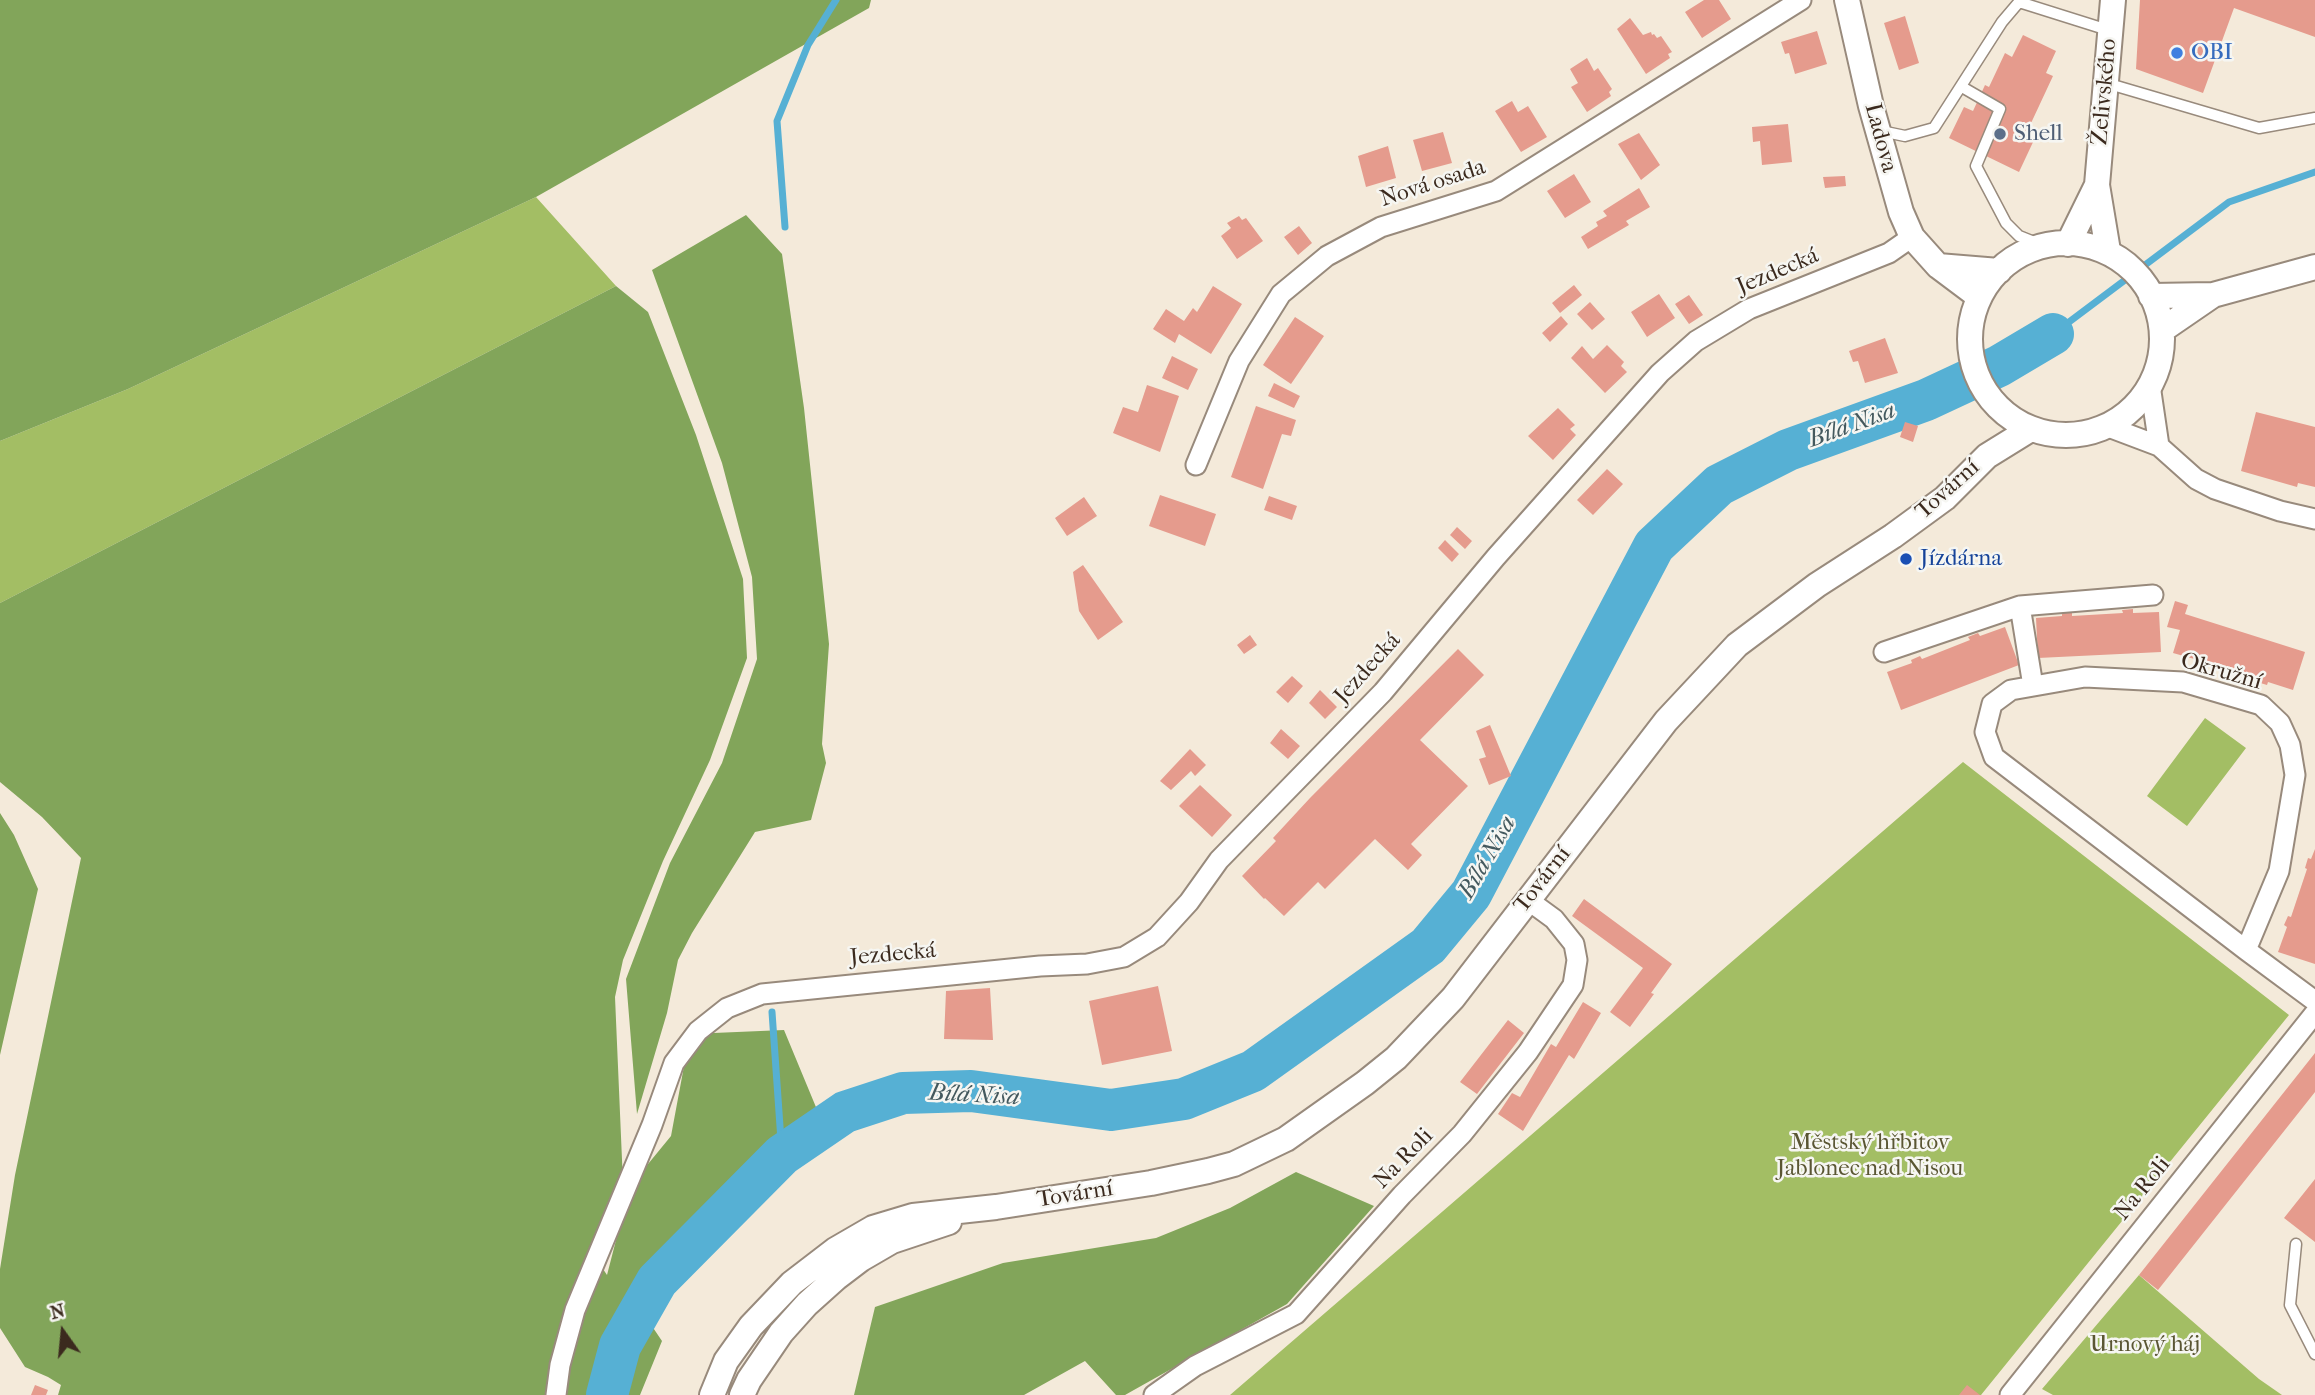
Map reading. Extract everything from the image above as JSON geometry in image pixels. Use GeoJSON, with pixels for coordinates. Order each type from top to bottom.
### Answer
{"type":"FeatureCollection","features":[{"type":"Feature","properties":{"kind":"street","name":"Nová osada"},"geometry":{"type":"LineString","coordinates":[[1196,465],[1240,360],[1280,294],[1327,256],[1381,227],[1496,191],[1801,0]]}},
{"type":"Feature","properties":{"kind":"street","name":"Ladova"},"geometry":{"type":"LineString","coordinates":[[1847,0],[1878,131],[1901,212],[1912,237],[1938,266],[1978,296]]}},
{"type":"Feature","properties":{"kind":"street","name":"Želivského"},"geometry":{"type":"LineString","coordinates":[[2113,0],[2097,185],[2113,255]]}},
{"type":"Feature","properties":{"kind":"street","name":"Želivského"},"geometry":{"type":"LineString","coordinates":[[2056,245],[2097,185]]}},
{"type":"Feature","properties":{"kind":"street","name":"Jezdecká"},"geometry":{"type":"LineString","coordinates":[[556,1395],[560,1365],[575,1310],[652,1125],[674,1063],[698,1031],[727,1008],[762,994],[801,988],[1087,964],[1124,957],[1157,937],[1189,902],[1219,860],[1383,692],[1496,557],[1660,373],[1696,341],[1749,309],[1889,253],[1912,237]]}},
{"type":"Feature","properties":{"kind":"street"},"geometry":{"type":"LineString","coordinates":[[2056,245],[2113,255],[2137,275],[2151,296],[2162,330],[2160,359],[2150,386],[2140,401],[2106,426],[2084,434],[2061,435],[2029,430],[1994,402],[1977,377],[1970,335],[1978,296],[1999,271],[2020,255],[2056,245]]}},
{"type":"Feature","properties":{"kind":"street"},"geometry":{"type":"LineString","coordinates":[[1938,266],[1999,271]]}},
{"type":"Feature","properties":{"kind":"street"},"geometry":{"type":"LineString","coordinates":[[2151,296],[2213,295],[2315,267]]}},
{"type":"Feature","properties":{"kind":"street"},"geometry":{"type":"LineString","coordinates":[[2162,330],[2213,295]]}},
{"type":"Feature","properties":{"kind":"street"},"geometry":{"type":"LineString","coordinates":[[2150,386],[2159,446]]}},
{"type":"Feature","properties":{"kind":"street"},"geometry":{"type":"LineString","coordinates":[[1987,456],[1994,402]]}},
{"type":"Feature","properties":{"kind":"street"},"geometry":{"type":"LineString","coordinates":[[2106,426],[2159,446],[2196,479],[2215,489],[2280,511],[2315,519]]}},
{"type":"Feature","properties":{"kind":"street","name":"Tovární"},"geometry":{"type":"LineString","coordinates":[[712,1395],[726,1361],[751,1326],[792,1283],[835,1250],[873,1228],[913,1216],[996,1207],[1151,1183],[1208,1171],[1258,1153],[1286,1139],[1365,1083],[1415,1039],[1453,999],[1665,722],[1737,645],[1817,585],[1893,536],[1945,498],[1987,456],[2029,430]]}},
{"type":"Feature","properties":{"kind":"street"},"geometry":{"type":"LineString","coordinates":[[1884,652],[2020,606],[2152,595]]}},
{"type":"Feature","properties":{"kind":"street"},"geometry":{"type":"LineString","coordinates":[[2020,606],[2033,686]]}},
{"type":"Feature","properties":{"kind":"street","name":"Okružní"},"geometry":{"type":"LineString","coordinates":[[2246,950],[2279,871],[2295,775],[2290,745],[2280,723],[2261,705],[2183,682],[2085,677],[2011,690],[1992,704],[1985,732],[1994,757],[2246,950],[2315,1001]]}},
{"type":"Feature","properties":{"kind":"street","name":"Na Roli"},"geometry":{"type":"LineString","coordinates":[[1154,1395],[1195,1366],[1296,1314],[1402,1195],[1462,1134],[1528,1052],[1573,985],[1577,960],[1574,944],[1554,919],[1528,900]]}},
{"type":"Feature","properties":{"kind":"street","name":"Na Roli"},"geometry":{"type":"LineString","coordinates":[[2010,1395],[2315,1013]]}},
{"type":"Feature","properties":{"kind":"street","name":"Tovární"},"geometry":{"type":"LineString","coordinates":[[742,1395],[781,1333],[807,1304],[861,1259],[892,1241],[996,1207]]}},
{"type":"Feature","properties":{"kind":"lane"},"geometry":{"type":"LineString","coordinates":[[1878,131],[1905,136],[1934,128],[2002,22],[2019,2],[2110,30]]}},
{"type":"Feature","properties":{"kind":"lane"},"geometry":{"type":"LineString","coordinates":[[2104,82],[2259,128],[2315,118]]}},
{"type":"Feature","properties":{"kind":"lane"},"geometry":{"type":"LineString","coordinates":[[1962,87],[2000,109],[1976,166],[2006,223],[2019,236],[2056,245]]}},
{"type":"Feature","properties":{"kind":"lane"},"geometry":{"type":"LineString","coordinates":[[2296,1244],[2290,1305],[2315,1354]]}},
{"type":"Feature","properties":{"kind":"green space"},"geometry":{"type":"Polygon","coordinates":[[[0,0],[871,0],[869,8],[536,197],[128,389],[0,441],[0,0]]]}},
{"type":"Feature","properties":{"kind":"green space"},"geometry":{"type":"Polygon","coordinates":[[[536,197],[616,286],[0,603],[0,441],[128,389],[536,197]]]}},
{"type":"Feature","properties":{"kind":"green space"},"geometry":{"type":"Polygon","coordinates":[[[746,215],[782,254],[804,408],[829,644],[822,744],[826,763],[811,820],[755,832],[692,933],[678,960],[667,1013],[637,1114],[626,979],[670,863],[722,763],[757,659],[752,577],[722,463],[652,270],[746,215]]]}},
{"type":"Feature","properties":{"kind":"green space"},"geometry":{"type":"Polygon","coordinates":[[[616,286],[648,312],[696,435],[743,579],[747,658],[710,760],[663,861],[623,960],[615,997],[623,1183],[599,1263],[607,1275],[630,1186],[671,1136],[690,1034],[784,1030],[818,1112],[760,1157],[739,1185],[714,1205],[638,1288],[637,1304],[662,1341],[640,1395],[58,1395],[61,1385],[25,1367],[0,1328],[0,1269],[15,1175],[81,858],[42,817],[0,782],[0,603],[616,286]]]}},
{"type":"Feature","properties":{"kind":"green space"},"geometry":{"type":"Polygon","coordinates":[[[2205,718],[2246,748],[2187,826],[2147,796],[2205,718]]]}},
{"type":"Feature","properties":{"kind":"green space","name":"Městský hřbitov Jablonec nad Nisou"},"geometry":{"type":"Polygon","coordinates":[[[1963,762],[2289,1015],[1981,1395],[1230,1395],[1963,762]]]}},
{"type":"Feature","properties":{"kind":"green space"},"geometry":{"type":"Polygon","coordinates":[[[0,813],[14,835],[38,889],[0,1055],[0,813]]]}},
{"type":"Feature","properties":{"kind":"green space"},"geometry":{"type":"Polygon","coordinates":[[[1296,1172],[1374,1206],[1287,1304],[1125,1395],[1116,1395],[1085,1361],[1024,1395],[854,1395],[875,1307],[1003,1263],[1156,1238],[1230,1208],[1296,1172]]]}},
{"type":"Feature","properties":{"kind":"green space","name":"Urnový háj"},"geometry":{"type":"Polygon","coordinates":[[[2139,1275],[2259,1379],[2282,1395],[2053,1395],[2042,1389],[2139,1275]]]}},
{"type":"Feature","properties":{"kind":"building"},"geometry":{"type":"Polygon","coordinates":[[[1704,0],[1719,0],[1731,19],[1702,38],[1685,12],[1704,0]]]}},
{"type":"Feature","properties":{"kind":"building","name":"OBI"},"geometry":{"type":"Polygon","coordinates":[[[2140,0],[2315,0],[2315,37],[2234,8],[2203,93],[2136,69],[2140,0]]]}},
{"type":"Feature","properties":{"kind":"building"},"geometry":{"type":"Polygon","coordinates":[[[1905,16],[1919,63],[1899,70],[1884,23],[1905,16]]]}},
{"type":"Feature","properties":{"kind":"building"},"geometry":{"type":"Polygon","coordinates":[[[1630,18],[1643,35],[1651,32],[1657,38],[1661,36],[1672,52],[1668,54],[1670,58],[1646,74],[1617,29],[1630,18]]]}},
{"type":"Feature","properties":{"kind":"building"},"geometry":{"type":"Polygon","coordinates":[[[1817,31],[1827,64],[1795,74],[1789,53],[1785,54],[1781,42],[1817,31]]]}},
{"type":"Feature","properties":{"kind":"building"},"geometry":{"type":"Polygon","coordinates":[[[2023,35],[2056,51],[2046,73],[2053,76],[2025,136],[2034,140],[2019,172],[1949,138],[1964,107],[1973,111],[1985,85],[1989,87],[2005,53],[2012,57],[2023,35]]]}},
{"type":"Feature","properties":{"kind":"building"},"geometry":{"type":"Polygon","coordinates":[[[1587,58],[1594,71],[1598,68],[1612,89],[1609,92],[1611,96],[1587,112],[1571,87],[1578,83],[1570,69],[1587,58]]]}},
{"type":"Feature","properties":{"kind":"building"},"geometry":{"type":"Polygon","coordinates":[[[1512,101],[1518,112],[1528,106],[1547,137],[1521,152],[1495,111],[1512,101]]]}},
{"type":"Feature","properties":{"kind":"building"},"geometry":{"type":"Polygon","coordinates":[[[1788,124],[1792,162],[1762,165],[1760,141],[1753,142],[1752,127],[1788,124]]]}},
{"type":"Feature","properties":{"kind":"building"},"geometry":{"type":"Polygon","coordinates":[[[1443,132],[1452,163],[1422,171],[1413,140],[1443,132]]]}},
{"type":"Feature","properties":{"kind":"building"},"geometry":{"type":"Polygon","coordinates":[[[1639,133],[1660,165],[1641,180],[1618,144],[1639,133]]]}},
{"type":"Feature","properties":{"kind":"building"},"geometry":{"type":"Polygon","coordinates":[[[1388,146],[1396,178],[1366,187],[1358,156],[1388,146]]]}},
{"type":"Feature","properties":{"kind":"building"},"geometry":{"type":"Polygon","coordinates":[[[1574,174],[1591,202],[1565,218],[1547,191],[1574,174]]]}},
{"type":"Feature","properties":{"kind":"building"},"geometry":{"type":"Polygon","coordinates":[[[1845,176],[1846,186],[1825,188],[1823,177],[1845,176]]]}},
{"type":"Feature","properties":{"kind":"building"},"geometry":{"type":"Polygon","coordinates":[[[1639,188],[1650,207],[1626,221],[1629,225],[1588,249],[1581,237],[1598,226],[1596,222],[1607,216],[1603,211],[1639,188]]]}},
{"type":"Feature","properties":{"kind":"building"},"geometry":{"type":"Polygon","coordinates":[[[1239,216],[1242,220],[1246,218],[1263,241],[1237,259],[1221,236],[1231,228],[1227,223],[1239,216]]]}},
{"type":"Feature","properties":{"kind":"building"},"geometry":{"type":"Polygon","coordinates":[[[1299,226],[1312,243],[1298,255],[1284,237],[1299,226]]]}},
{"type":"Feature","properties":{"kind":"building"},"geometry":{"type":"Polygon","coordinates":[[[1574,285],[1582,295],[1560,313],[1552,303],[1574,285]]]}},
{"type":"Feature","properties":{"kind":"building"},"geometry":{"type":"Polygon","coordinates":[[[1213,286],[1242,304],[1211,354],[1179,334],[1175,343],[1153,329],[1166,309],[1184,321],[1193,308],[1197,312],[1213,286]]]}},
{"type":"Feature","properties":{"kind":"building"},"geometry":{"type":"Polygon","coordinates":[[[1659,294],[1675,318],[1647,337],[1631,312],[1659,294]]]}},
{"type":"Feature","properties":{"kind":"building"},"geometry":{"type":"Polygon","coordinates":[[[1689,295],[1703,315],[1689,324],[1675,304],[1689,295]]]}},
{"type":"Feature","properties":{"kind":"building"},"geometry":{"type":"Polygon","coordinates":[[[1590,302],[1605,319],[1592,330],[1577,314],[1590,302]]]}},
{"type":"Feature","properties":{"kind":"building"},"geometry":{"type":"Polygon","coordinates":[[[1561,316],[1568,324],[1550,342],[1542,333],[1561,316]]]}},
{"type":"Feature","properties":{"kind":"building"},"geometry":{"type":"Polygon","coordinates":[[[1295,317],[1324,336],[1291,384],[1263,365],[1295,317]]]}},
{"type":"Feature","properties":{"kind":"building"},"geometry":{"type":"Polygon","coordinates":[[[1885,338],[1898,373],[1865,383],[1858,361],[1853,362],[1849,351],[1885,338]]]}},
{"type":"Feature","properties":{"kind":"building"},"geometry":{"type":"Polygon","coordinates":[[[1607,345],[1624,362],[1621,366],[1627,372],[1605,393],[1571,358],[1582,346],[1593,359],[1607,345]]]}},
{"type":"Feature","properties":{"kind":"building"},"geometry":{"type":"Polygon","coordinates":[[[1172,356],[1198,369],[1188,390],[1162,378],[1172,356]]]}},
{"type":"Feature","properties":{"kind":"building"},"geometry":{"type":"Polygon","coordinates":[[[1274,383],[1300,396],[1294,408],[1268,396],[1274,383]]]}},
{"type":"Feature","properties":{"kind":"building"},"geometry":{"type":"Polygon","coordinates":[[[1147,385],[1179,396],[1160,452],[1113,433],[1123,407],[1138,412],[1147,385]]]}},
{"type":"Feature","properties":{"kind":"building"},"geometry":{"type":"Polygon","coordinates":[[[1256,406],[1296,420],[1291,436],[1282,434],[1263,489],[1231,477],[1256,406]]]}},
{"type":"Feature","properties":{"kind":"building"},"geometry":{"type":"Polygon","coordinates":[[[1558,408],[1575,425],[1570,429],[1576,435],[1553,460],[1528,436],[1558,408]]]}},
{"type":"Feature","properties":{"kind":"building"},"geometry":{"type":"Polygon","coordinates":[[[2256,412],[2315,427],[2315,487],[2298,483],[2297,487],[2241,471],[2256,412]]]}},
{"type":"Feature","properties":{"kind":"building"},"geometry":{"type":"Polygon","coordinates":[[[1905,422],[1918,426],[1913,442],[1900,437],[1905,422]]]}},
{"type":"Feature","properties":{"kind":"building"},"geometry":{"type":"Polygon","coordinates":[[[1607,469],[1623,484],[1593,515],[1577,500],[1607,469]]]}},
{"type":"Feature","properties":{"kind":"building"},"geometry":{"type":"Polygon","coordinates":[[[1160,495],[1216,514],[1205,546],[1149,526],[1160,495]]]}},
{"type":"Feature","properties":{"kind":"building"},"geometry":{"type":"Polygon","coordinates":[[[1269,496],[1297,506],[1292,520],[1264,510],[1269,496]]]}},
{"type":"Feature","properties":{"kind":"building"},"geometry":{"type":"Polygon","coordinates":[[[1084,497],[1097,516],[1067,536],[1055,518],[1084,497]]]}},
{"type":"Feature","properties":{"kind":"building"},"geometry":{"type":"Polygon","coordinates":[[[1457,527],[1472,541],[1465,549],[1450,535],[1457,527]]]}},
{"type":"Feature","properties":{"kind":"building"},"geometry":{"type":"Polygon","coordinates":[[[1445,540],[1459,554],[1452,562],[1438,548],[1445,540]]]}},
{"type":"Feature","properties":{"kind":"building"},"geometry":{"type":"Polygon","coordinates":[[[1083,565],[1123,622],[1098,640],[1079,611],[1073,572],[1083,565]]]}},
{"type":"Feature","properties":{"kind":"building"},"geometry":{"type":"Polygon","coordinates":[[[2175,601],[2188,605],[2185,614],[2305,652],[2293,690],[2268,682],[2267,685],[2257,682],[2258,679],[2208,664],[2207,667],[2197,664],[2198,660],[2173,653],[2180,630],[2167,627],[2175,601]]]}},
{"type":"Feature","properties":{"kind":"building"},"geometry":{"type":"Polygon","coordinates":[[[2133,609],[2133,613],[2159,612],[2161,652],[2038,658],[2036,618],[2062,616],[2062,613],[2072,612],[2072,616],[2123,613],[2122,610],[2133,609]]]}},
{"type":"Feature","properties":{"kind":"building"},"geometry":{"type":"Polygon","coordinates":[[[2005,627],[2019,665],[1901,710],[1887,672],[1912,663],[1911,660],[1920,656],[1922,659],[1970,640],[1968,637],[1978,633],[1980,636],[2005,627]]]}},
{"type":"Feature","properties":{"kind":"building"},"geometry":{"type":"Polygon","coordinates":[[[1250,635],[1257,645],[1244,654],[1237,645],[1250,635]]]}},
{"type":"Feature","properties":{"kind":"building"},"geometry":{"type":"Polygon","coordinates":[[[1458,649],[1484,675],[1420,740],[1468,786],[1411,844],[1422,855],[1408,870],[1375,839],[1325,889],[1318,882],[1284,916],[1242,876],[1276,841],[1273,838],[1310,798],[1458,649]]]}},
{"type":"Feature","properties":{"kind":"building"},"geometry":{"type":"Polygon","coordinates":[[[1292,676],[1303,686],[1288,703],[1276,692],[1292,676]]]}},
{"type":"Feature","properties":{"kind":"building"},"geometry":{"type":"Polygon","coordinates":[[[1320,690],[1337,707],[1325,719],[1309,703],[1320,690]]]}},
{"type":"Feature","properties":{"kind":"building"},"geometry":{"type":"Polygon","coordinates":[[[1490,725],[1511,776],[1489,785],[1479,759],[1486,757],[1476,731],[1490,725]]]}},
{"type":"Feature","properties":{"kind":"building"},"geometry":{"type":"Polygon","coordinates":[[[1281,729],[1300,746],[1288,759],[1270,743],[1281,729]]]}},
{"type":"Feature","properties":{"kind":"building"},"geometry":{"type":"Polygon","coordinates":[[[1190,749],[1206,765],[1195,776],[1191,771],[1171,790],[1160,781],[1190,749]]]}},
{"type":"Feature","properties":{"kind":"building"},"geometry":{"type":"Polygon","coordinates":[[[1200,785],[1232,815],[1212,837],[1179,806],[1200,785]]]}},
{"type":"Feature","properties":{"kind":"building"},"geometry":{"type":"Polygon","coordinates":[[[2315,849],[2315,964],[2278,952],[2287,927],[2284,925],[2288,916],[2291,917],[2308,858],[2311,859],[2315,849]]]}},
{"type":"Feature","properties":{"kind":"building"},"geometry":{"type":"Polygon","coordinates":[[[1584,899],[1672,964],[1630,1027],[1610,1012],[1643,968],[1572,916],[1584,899]]]}},
{"type":"Feature","properties":{"kind":"building"},"geometry":{"type":"Polygon","coordinates":[[[1158,986],[1172,1051],[1102,1065],[1089,1001],[1158,986]]]}},
{"type":"Feature","properties":{"kind":"building"},"geometry":{"type":"Polygon","coordinates":[[[990,988],[993,1040],[944,1039],[946,991],[990,988]]]}},
{"type":"Feature","properties":{"kind":"building"},"geometry":{"type":"Polygon","coordinates":[[[1583,1002],[1601,1013],[1574,1059],[1569,1055],[1523,1131],[1498,1114],[1512,1093],[1520,1097],[1551,1044],[1556,1047],[1583,1002]]]}},
{"type":"Feature","properties":{"kind":"building"},"geometry":{"type":"Polygon","coordinates":[[[1508,1020],[1524,1033],[1477,1094],[1460,1082],[1508,1020]]]}},
{"type":"Feature","properties":{"kind":"building"},"geometry":{"type":"Polygon","coordinates":[[[2315,1053],[2315,1092],[2158,1290],[2139,1275],[2315,1053]]]}},
{"type":"Feature","properties":{"kind":"building"},"geometry":{"type":"Polygon","coordinates":[[[2315,1179],[2315,1242],[2284,1218],[2315,1179]]]}},
{"type":"Feature","properties":{"kind":"building"},"geometry":{"type":"Polygon","coordinates":[[[35,1385],[48,1390],[46,1395],[31,1395],[35,1385]]]}},
{"type":"Feature","properties":{"kind":"building"},"geometry":{"type":"Polygon","coordinates":[[[1967,1385],[1980,1395],[1959,1395],[1967,1385]]]}},
{"type":"Feature","properties":{"kind":"waterway"},"geometry":{"type":"LineString","coordinates":[[785,227],[777,121],[808,45],[836,0]]}},
{"type":"Feature","properties":{"kind":"waterway","name":"Bílá Nisa"},"geometry":{"type":"LineString","coordinates":[[2053,334],[2229,202],[2315,172]]}},
{"type":"Feature","properties":{"kind":"waterway","name":"Bílá Nisa"},"geometry":{"type":"LineString","coordinates":[[607,1395],[620,1346],[657,1281],[782,1155],[845,1112],[903,1093],[971,1091],[1111,1110],[1184,1099],[1253,1071],[1428,946],[1471,894],[1654,546],[1719,485],[1788,450],[1926,400],[1999,366],[2053,334]]}},
{"type":"Feature","properties":{"kind":"waterway"},"geometry":{"type":"LineString","coordinates":[[772,1012],[782,1155]]}},
{"type":"Feature","properties":{"kind":"place","name":"OBI"},"geometry":{"type":"Point","coordinates":[2177,53]}},
{"type":"Feature","properties":{"kind":"place","name":"Shell"},"geometry":{"type":"Point","coordinates":[2000,134]}},
{"type":"Feature","properties":{"kind":"place","name":"Jízdárna"},"geometry":{"type":"Point","coordinates":[1906,559]}}]}
